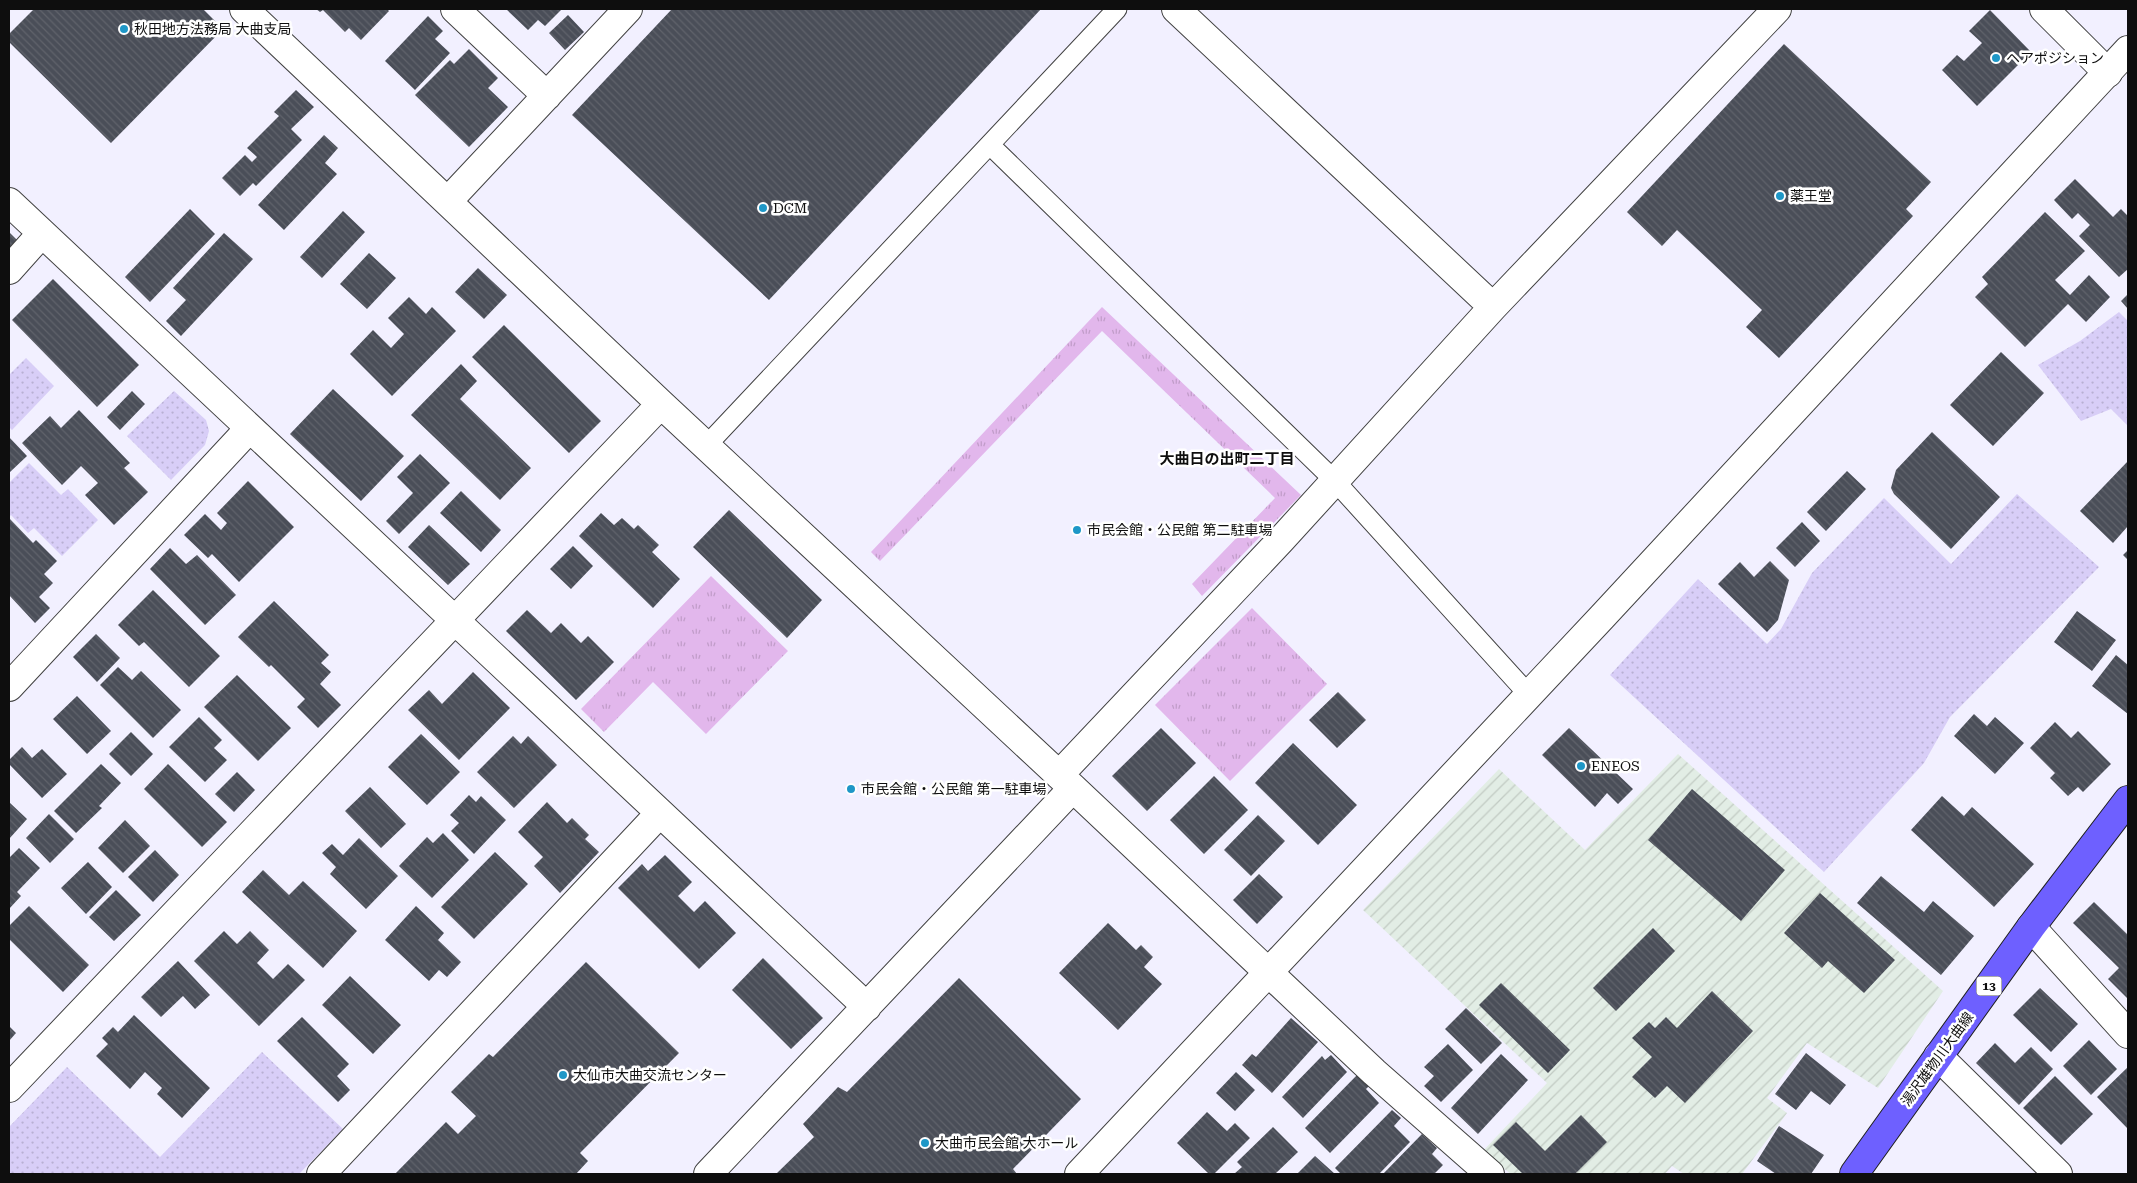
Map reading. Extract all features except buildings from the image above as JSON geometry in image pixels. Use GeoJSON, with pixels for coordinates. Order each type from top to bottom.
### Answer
{"type":"FeatureCollection","features":[{"type":"Feature","properties":{"kind":"main road","name":"湯沢雄物川大曲線"},"geometry":{"type":"LineString","coordinates":[[1854,1174],[2031,927],[2128,800]]}},
{"type":"Feature","properties":{"kind":"street"},"geometry":{"type":"LineString","coordinates":[[244,9],[661,404],[1066,781],[1374,1072],[1490,1174]]}},
{"type":"Feature","properties":{"kind":"street"},"geometry":{"type":"LineString","coordinates":[[455,9],[547,96]]}},
{"type":"Feature","properties":{"kind":"street"},"geometry":{"type":"LineString","coordinates":[[448,201],[628,9]]}},
{"type":"Feature","properties":{"kind":"street"},"geometry":{"type":"LineString","coordinates":[[1176,9],[1493,307]]}},
{"type":"Feature","properties":{"kind":"street"},"geometry":{"type":"LineString","coordinates":[[708,1174],[867,1007],[1066,781],[1493,307],[1777,9]]}},
{"type":"Feature","properties":{"kind":"street"},"geometry":{"type":"LineString","coordinates":[[1079,1174],[1270,973],[2121,62],[2044,9]]}},
{"type":"Feature","properties":{"kind":"street"},"geometry":{"type":"LineString","coordinates":[[9,202],[867,1007]]}},
{"type":"Feature","properties":{"kind":"street"},"geometry":{"type":"LineString","coordinates":[[9,270],[42,233]]}},
{"type":"Feature","properties":{"kind":"street"},"geometry":{"type":"LineString","coordinates":[[9,1088],[453,620],[661,404]]}},
{"type":"Feature","properties":{"kind":"street"},"geometry":{"type":"LineString","coordinates":[[9,687],[249,429]]}},
{"type":"Feature","properties":{"kind":"street"},"geometry":{"type":"LineString","coordinates":[[321,1174],[660,813]]}},
{"type":"Feature","properties":{"kind":"street"},"geometry":{"type":"LineString","coordinates":[[2031,927],[2128,1034]]}},
{"type":"Feature","properties":{"kind":"street"},"geometry":{"type":"LineString","coordinates":[[1938,1056],[2058,1174]]}},
{"type":"Feature","properties":{"kind":"lane"},"geometry":{"type":"LineString","coordinates":[[706,446],[1117,9]]}},
{"type":"Feature","properties":{"kind":"lane"},"geometry":{"type":"LineString","coordinates":[[990,145],[1335,481],[1529,695]]}},
{"type":"Feature","properties":{"kind":"shaded area"},"geometry":{"type":"Polygon","coordinates":[[[2119,312],[2128,321],[2128,426],[2111,409],[2081,421],[2038,365],[2080,341],[2119,312]]]}},
{"type":"Feature","properties":{"kind":"shaded area"},"geometry":{"type":"Polygon","coordinates":[[[26,358],[54,386],[12,430],[9,427],[9,375],[26,358]]]}},
{"type":"Feature","properties":{"kind":"shaded area"},"geometry":{"type":"Polygon","coordinates":[[[174,391],[206,420],[209,431],[205,445],[171,480],[127,436],[174,391]]]}},
{"type":"Feature","properties":{"kind":"shaded area"},"geometry":{"type":"Polygon","coordinates":[[[29,463],[61,495],[68,489],[98,520],[62,556],[34,528],[28,533],[11,515],[9,517],[9,483],[29,463]]]}},
{"type":"Feature","properties":{"kind":"shaded area"},"geometry":{"type":"Polygon","coordinates":[[[2017,494],[2099,567],[1950,717],[1924,763],[1824,872],[1610,675],[1698,579],[1767,644],[1781,629],[1812,573],[1884,498],[1951,564],[2017,494]]]}},
{"type":"Feature","properties":{"kind":"shaded area"},"geometry":{"type":"Polygon","coordinates":[[[1678,754],[1943,991],[1878,1088],[1807,1043],[1767,1098],[1787,1113],[1742,1174],[1684,1174],[1672,1166],[1665,1174],[1511,1174],[1482,1152],[1547,1083],[1363,910],[1499,769],[1585,850],[1678,754]]]}},
{"type":"Feature","properties":{"kind":"shaded area"},"geometry":{"type":"Polygon","coordinates":[[[262,1052],[343,1129],[299,1174],[9,1174],[9,1127],[67,1067],[160,1157],[262,1052]]]}},
{"type":"Feature","properties":{"kind":"green space"},"geometry":{"type":"Polygon","coordinates":[[[1102,307],[1301,495],[1202,596],[1192,584],[1275,498],[1102,331],[880,561],[871,552],[1102,307]]]}},
{"type":"Feature","properties":{"kind":"green space"},"geometry":{"type":"Polygon","coordinates":[[[711,576],[788,651],[706,734],[653,682],[604,732],[581,709],[711,576]]]}},
{"type":"Feature","properties":{"kind":"green space"},"geometry":{"type":"Polygon","coordinates":[[[1252,608],[1327,684],[1230,781],[1155,705],[1252,608]]]}},
{"type":"Feature","properties":{"kind":"place","name":"秋田地方法務局 大曲支局"},"geometry":{"type":"Point","coordinates":[124,29]}},
{"type":"Feature","properties":{"kind":"place","name":"ヘアポジション"},"geometry":{"type":"Point","coordinates":[1996,58]}},
{"type":"Feature","properties":{"kind":"place","name":"薬王堂"},"geometry":{"type":"Point","coordinates":[1780,196]}},
{"type":"Feature","properties":{"kind":"place","name":"DCM"},"geometry":{"type":"Point","coordinates":[763,208]}},
{"type":"Feature","properties":{"kind":"place","name":"市民会館・公民館 第二駐車場"},"geometry":{"type":"Point","coordinates":[1077,530]}},
{"type":"Feature","properties":{"kind":"place","name":"ENEOS"},"geometry":{"type":"Point","coordinates":[1581,766]}},
{"type":"Feature","properties":{"kind":"place","name":"市民会館・公民館 第一駐車場"},"geometry":{"type":"Point","coordinates":[851,789]}},
{"type":"Feature","properties":{"kind":"place","name":"大仙市大曲交流センター"},"geometry":{"type":"Point","coordinates":[563,1075]}},
{"type":"Feature","properties":{"kind":"place","name":"大曲市民会館 大ホール"},"geometry":{"type":"Point","coordinates":[925,1143]}},
{"type":"Feature","properties":{"kind":"district","name":"大曲日の出町二丁目"},"geometry":{"type":"Point","coordinates":[1227,459]}}]}
